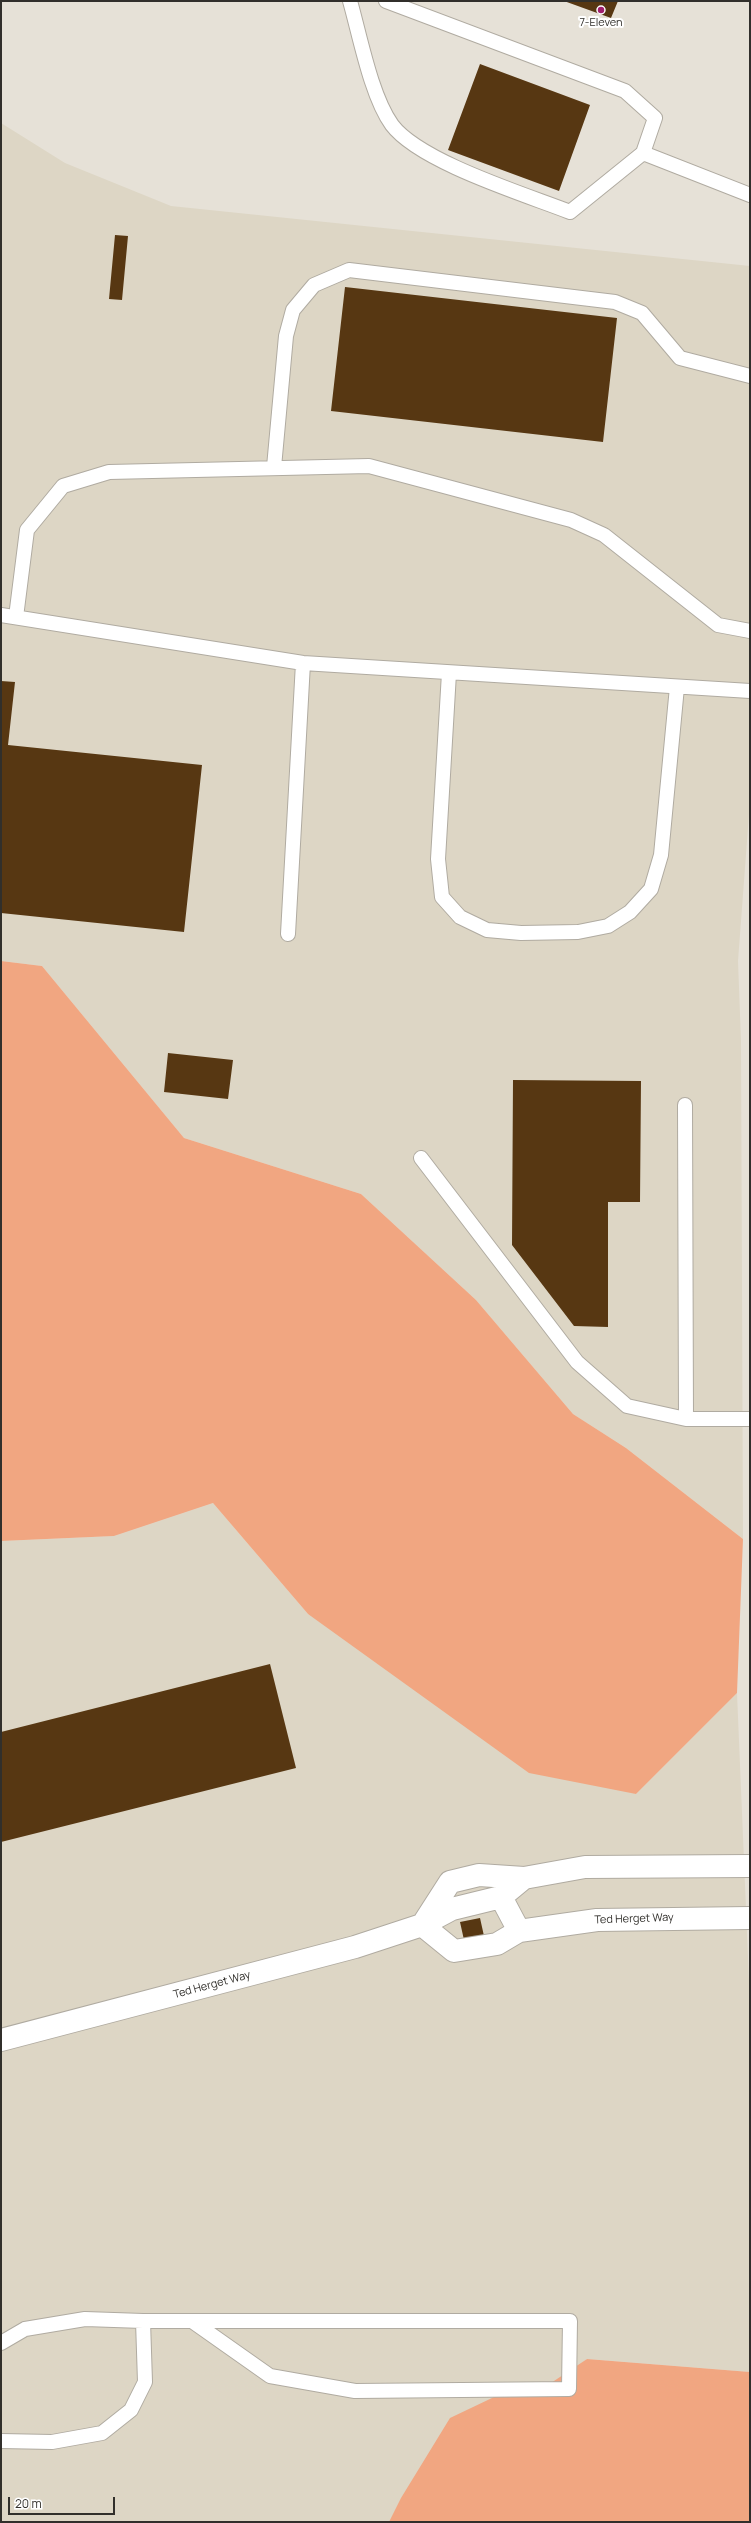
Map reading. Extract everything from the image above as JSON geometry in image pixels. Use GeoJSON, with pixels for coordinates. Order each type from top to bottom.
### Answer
{"type":"FeatureCollection","features":[{"type":"Feature","properties":{"kind":"street","name":"Ted Herget Way"},"geometry":{"type":"LineString","coordinates":[[422,1925],[450,1882],[479,1875],[524,1878],[584,1867],[750,1866]]}},
{"type":"Feature","properties":{"kind":"street","name":"Ted Herget Way"},"geometry":{"type":"LineString","coordinates":[[1,2040],[355,1947],[422,1925],[452,1909],[501,1897],[524,1878]]}},
{"type":"Feature","properties":{"kind":"street"},"geometry":{"type":"LineString","coordinates":[[501,1897],[519,1931]]}},
{"type":"Feature","properties":{"kind":"street","name":"Ted Herget Way"},"geometry":{"type":"LineString","coordinates":[[422,1925],[454,1951],[497,1944],[519,1931],[597,1920],[750,1918]]}},
{"type":"Feature","properties":{"kind":"lane"},"geometry":{"type":"LineString","coordinates":[[350,1],[377,96],[391,124],[411,144],[439,160],[570,212],[643,153],[655,118],[625,91],[386,1]]}},
{"type":"Feature","properties":{"kind":"lane"},"geometry":{"type":"LineString","coordinates":[[643,153],[750,195]]}},
{"type":"Feature","properties":{"kind":"lane"},"geometry":{"type":"LineString","coordinates":[[274,467],[286,336],[293,310],[314,285],[349,270],[615,302],[642,313],[680,358],[750,376]]}},
{"type":"Feature","properties":{"kind":"lane"},"geometry":{"type":"LineString","coordinates":[[16,617],[27,530],[63,486],[109,472],[369,466],[571,520],[604,535],[718,626],[750,631]]}},
{"type":"Feature","properties":{"kind":"lane"},"geometry":{"type":"LineString","coordinates":[[1,615],[303,663],[750,691]]}},
{"type":"Feature","properties":{"kind":"lane"},"geometry":{"type":"LineString","coordinates":[[288,934],[303,663]]}},
{"type":"Feature","properties":{"kind":"lane"},"geometry":{"type":"LineString","coordinates":[[449,673],[438,859],[442,897],[460,916],[487,930],[521,933],[578,932],[608,926],[630,912],[651,889],[661,856],[677,687]]}},
{"type":"Feature","properties":{"kind":"lane"},"geometry":{"type":"LineString","coordinates":[[685,1105],[686,1419]]}},
{"type":"Feature","properties":{"kind":"lane"},"geometry":{"type":"LineString","coordinates":[[421,1158],[577,1362],[627,1406],[686,1419],[750,1419]]}},
{"type":"Feature","properties":{"kind":"lane"},"geometry":{"type":"LineString","coordinates":[[1,2343],[25,2329],[85,2319],[143,2321],[192,2321],[570,2321],[569,2389],[355,2391],[270,2376],[192,2321]]}},
{"type":"Feature","properties":{"kind":"lane"},"geometry":{"type":"LineString","coordinates":[[1,2441],[52,2442],[102,2433],[131,2410],[145,2382],[143,2321]]}},
{"type":"Feature","properties":{"kind":"shaded area"},"geometry":{"type":"Polygon","coordinates":[[[1,123],[65,163],[171,206],[750,266],[750,801],[738,961],[741,1041],[743,1539],[626,1448],[573,1414],[476,1300],[361,1194],[184,1138],[42,966],[1,961],[1,123]]]}},
{"type":"Feature","properties":{"kind":"shaded area"},"geometry":{"type":"Polygon","coordinates":[[[1,961],[42,966],[184,1138],[361,1194],[476,1300],[573,1414],[626,1448],[743,1539],[737,1693],[636,1794],[529,1773],[308,1614],[213,1503],[114,1536],[1,1541],[1,961]]]}},
{"type":"Feature","properties":{"kind":"shaded area"},"geometry":{"type":"Polygon","coordinates":[[[213,1503],[308,1614],[636,1794],[737,1693],[750,2005],[750,2372],[587,2359],[410,2522],[1,2522],[1,1541],[114,1536],[213,1503]]]}},
{"type":"Feature","properties":{"kind":"shaded area"},"geometry":{"type":"Polygon","coordinates":[[[587,2359],[750,2372],[750,2522],[389,2522],[401,2498],[450,2418],[513,2388],[548,2385],[587,2359]]]}},
{"type":"Feature","properties":{"kind":"building","name":"7-Eleven"},"geometry":{"type":"Polygon","coordinates":[[[564,1],[618,1],[611,18],[564,1]]]}},
{"type":"Feature","properties":{"kind":"building"},"geometry":{"type":"Polygon","coordinates":[[[480,64],[590,105],[559,191],[448,150],[480,64]]]}},
{"type":"Feature","properties":{"kind":"building"},"geometry":{"type":"Polygon","coordinates":[[[115,235],[128,236],[122,300],[109,299],[115,235]]]}},
{"type":"Feature","properties":{"kind":"building"},"geometry":{"type":"Polygon","coordinates":[[[345,287],[617,318],[603,442],[331,411],[345,287]]]}},
{"type":"Feature","properties":{"kind":"building"},"geometry":{"type":"Polygon","coordinates":[[[1,681],[15,682],[8,745],[202,765],[184,932],[1,913],[1,681]]]}},
{"type":"Feature","properties":{"kind":"building"},"geometry":{"type":"Polygon","coordinates":[[[168,1053],[233,1060],[228,1099],[164,1092],[168,1053]]]}},
{"type":"Feature","properties":{"kind":"building"},"geometry":{"type":"Polygon","coordinates":[[[513,1080],[641,1081],[640,1202],[608,1202],[608,1327],[574,1326],[512,1245],[513,1080]]]}},
{"type":"Feature","properties":{"kind":"building"},"geometry":{"type":"Polygon","coordinates":[[[270,1664],[296,1768],[1,1842],[1,1732],[270,1664]]]}},
{"type":"Feature","properties":{"kind":"building"},"geometry":{"type":"Polygon","coordinates":[[[480,1918],[484,1936],[464,1940],[460,1922],[480,1918]]]}},
{"type":"Feature","properties":{"kind":"place","name":"7-Eleven"},"geometry":{"type":"Point","coordinates":[601,10]}}]}
